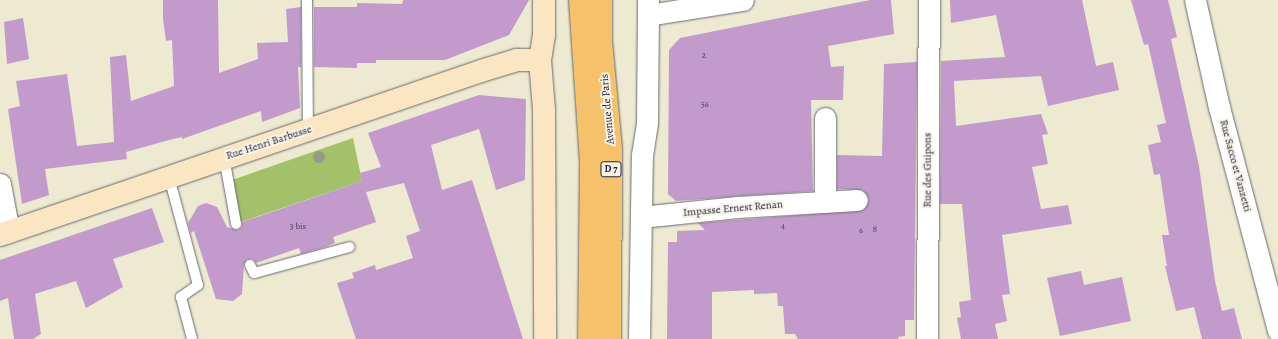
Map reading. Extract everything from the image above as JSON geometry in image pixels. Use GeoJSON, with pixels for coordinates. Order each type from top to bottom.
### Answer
{"type":"FeatureCollection","features":[{"type":"Feature","properties":{"kind":"main road"},"geometry":{"type":"LineString","coordinates":[[544,0],[544,35],[540,60],[544,110],[545,339]]}},
{"type":"Feature","properties":{"kind":"main road","name":"Avenue de Paris"},"geometry":{"type":"LineString","coordinates":[[580,0],[591,161],[589,339]]}},
{"type":"Feature","properties":{"kind":"main road","name":"Avenue de Paris"},"geometry":{"type":"LineString","coordinates":[[600,0],[601,41],[611,149],[610,339]]}},
{"type":"Feature","properties":{"kind":"main road","name":"Rue Henri Barbusse"},"geometry":{"type":"LineString","coordinates":[[4,233],[224,157],[517,60],[540,60]]}},
{"type":"Feature","properties":{"kind":"street"},"geometry":{"type":"LineString","coordinates":[[639,339],[642,155],[647,122],[648,7],[743,0]]}},
{"type":"Feature","properties":{"kind":"street","name":"Rue des Guipons"},"geometry":{"type":"LineString","coordinates":[[927,339],[929,0]]}},
{"type":"Feature","properties":{"kind":"street","name":"Rue Sacco et Vanzetti"},"geometry":{"type":"LineString","coordinates":[[1195,0],[1220,108],[1278,331]]}},
{"type":"Feature","properties":{"kind":"street"},"geometry":{"type":"LineString","coordinates":[[825,118],[825,202]]}},
{"type":"Feature","properties":{"kind":"street"},"geometry":{"type":"LineString","coordinates":[[0,184],[4,233]]}},
{"type":"Feature","properties":{"kind":"street","name":"Impasse Ernest Renan"},"geometry":{"type":"LineString","coordinates":[[641,217],[857,200]]}},
{"type":"Feature","properties":{"kind":"lane"},"geometry":{"type":"LineString","coordinates":[[307,0],[308,130]]}},
{"type":"Feature","properties":{"kind":"lane"},"geometry":{"type":"LineString","coordinates":[[224,157],[236,224]]}},
{"type":"Feature","properties":{"kind":"lane"},"geometry":{"type":"LineString","coordinates":[[169,177],[198,285],[181,297],[192,339]]}},
{"type":"Feature","properties":{"kind":"lane"},"geometry":{"type":"LineString","coordinates":[[250,265],[254,273],[350,247]]}},
{"type":"Feature","properties":{"kind":"green space"},"geometry":{"type":"Polygon","coordinates":[[[353,138],[362,181],[241,222],[234,200],[232,180],[353,138]]]}},
{"type":"Feature","properties":{"kind":"building"},"geometry":{"type":"Polygon","coordinates":[[[163,0],[218,0],[219,73],[258,59],[257,43],[288,42],[286,9],[301,7],[301,67],[298,67],[300,108],[262,122],[261,111],[182,139],[182,137],[126,152],[127,159],[45,169],[49,195],[22,204],[8,109],[20,106],[16,81],[67,74],[77,146],[114,142],[110,57],[126,55],[131,101],[174,86],[172,40],[166,41],[163,19],[163,0]]]}},
{"type":"Feature","properties":{"kind":"building"},"geometry":{"type":"Polygon","coordinates":[[[403,0],[529,0],[509,35],[445,60],[376,60],[376,63],[357,63],[357,68],[314,67],[314,7],[357,7],[357,3],[402,4],[403,0]]]}},
{"type":"Feature","properties":{"kind":"building"},"geometry":{"type":"Polygon","coordinates":[[[870,0],[891,0],[894,34],[828,46],[831,67],[844,66],[843,100],[811,100],[813,191],[676,201],[668,194],[669,50],[680,38],[870,0]]]}},
{"type":"Feature","properties":{"kind":"building"},"geometry":{"type":"Polygon","coordinates":[[[950,0],[1082,0],[1096,66],[1113,62],[1119,90],[1048,106],[1041,76],[954,81],[956,126],[1041,114],[1048,134],[1042,135],[1048,164],[1032,167],[1041,209],[1068,205],[1072,224],[1002,235],[1010,294],[1002,295],[1007,321],[995,324],[998,339],[961,339],[957,318],[961,317],[959,302],[971,300],[962,204],[940,204],[941,61],[1005,57],[996,15],[951,23],[950,0]]]}},
{"type":"Feature","properties":{"kind":"building"},"geometry":{"type":"Polygon","coordinates":[[[1131,0],[1168,0],[1177,37],[1171,39],[1199,166],[1215,281],[1222,311],[1234,308],[1242,339],[1202,339],[1194,307],[1176,311],[1165,266],[1167,266],[1162,235],[1169,235],[1160,174],[1154,175],[1148,145],[1161,142],[1157,125],[1166,123],[1148,44],[1144,45],[1131,0]]]}},
{"type":"Feature","properties":{"kind":"building"},"geometry":{"type":"Polygon","coordinates":[[[23,18],[29,59],[7,64],[4,22],[23,18]]]}},
{"type":"Feature","properties":{"kind":"building"},"geometry":{"type":"Polygon","coordinates":[[[917,62],[914,320],[905,320],[905,336],[898,337],[899,339],[798,339],[795,334],[785,334],[783,306],[778,306],[777,293],[754,294],[754,290],[712,292],[712,339],[667,339],[668,242],[677,242],[677,231],[705,230],[698,223],[864,210],[869,199],[863,190],[837,189],[837,155],[882,156],[884,64],[917,62]]]}},
{"type":"Feature","properties":{"kind":"building"},"geometry":{"type":"Polygon","coordinates":[[[479,95],[526,99],[525,180],[496,190],[479,129],[431,145],[442,190],[472,180],[523,339],[356,339],[337,283],[354,278],[352,273],[375,265],[376,270],[413,258],[406,236],[420,231],[404,183],[366,192],[376,222],[333,237],[335,243],[322,248],[301,254],[299,248],[256,263],[253,259],[247,259],[244,264],[242,294],[233,301],[216,299],[194,231],[191,233],[188,223],[198,206],[206,203],[217,207],[227,227],[238,230],[242,227],[242,222],[362,181],[360,173],[381,167],[368,133],[479,95]]]}},
{"type":"Feature","properties":{"kind":"building"},"geometry":{"type":"Polygon","coordinates":[[[152,208],[164,242],[113,259],[123,287],[86,308],[76,281],[35,294],[41,334],[33,339],[14,339],[8,298],[0,301],[0,260],[152,208]]]}},
{"type":"Feature","properties":{"kind":"building"},"geometry":{"type":"Polygon","coordinates":[[[1081,271],[1084,285],[1122,277],[1131,321],[1060,336],[1047,278],[1081,271]]]}}]}
